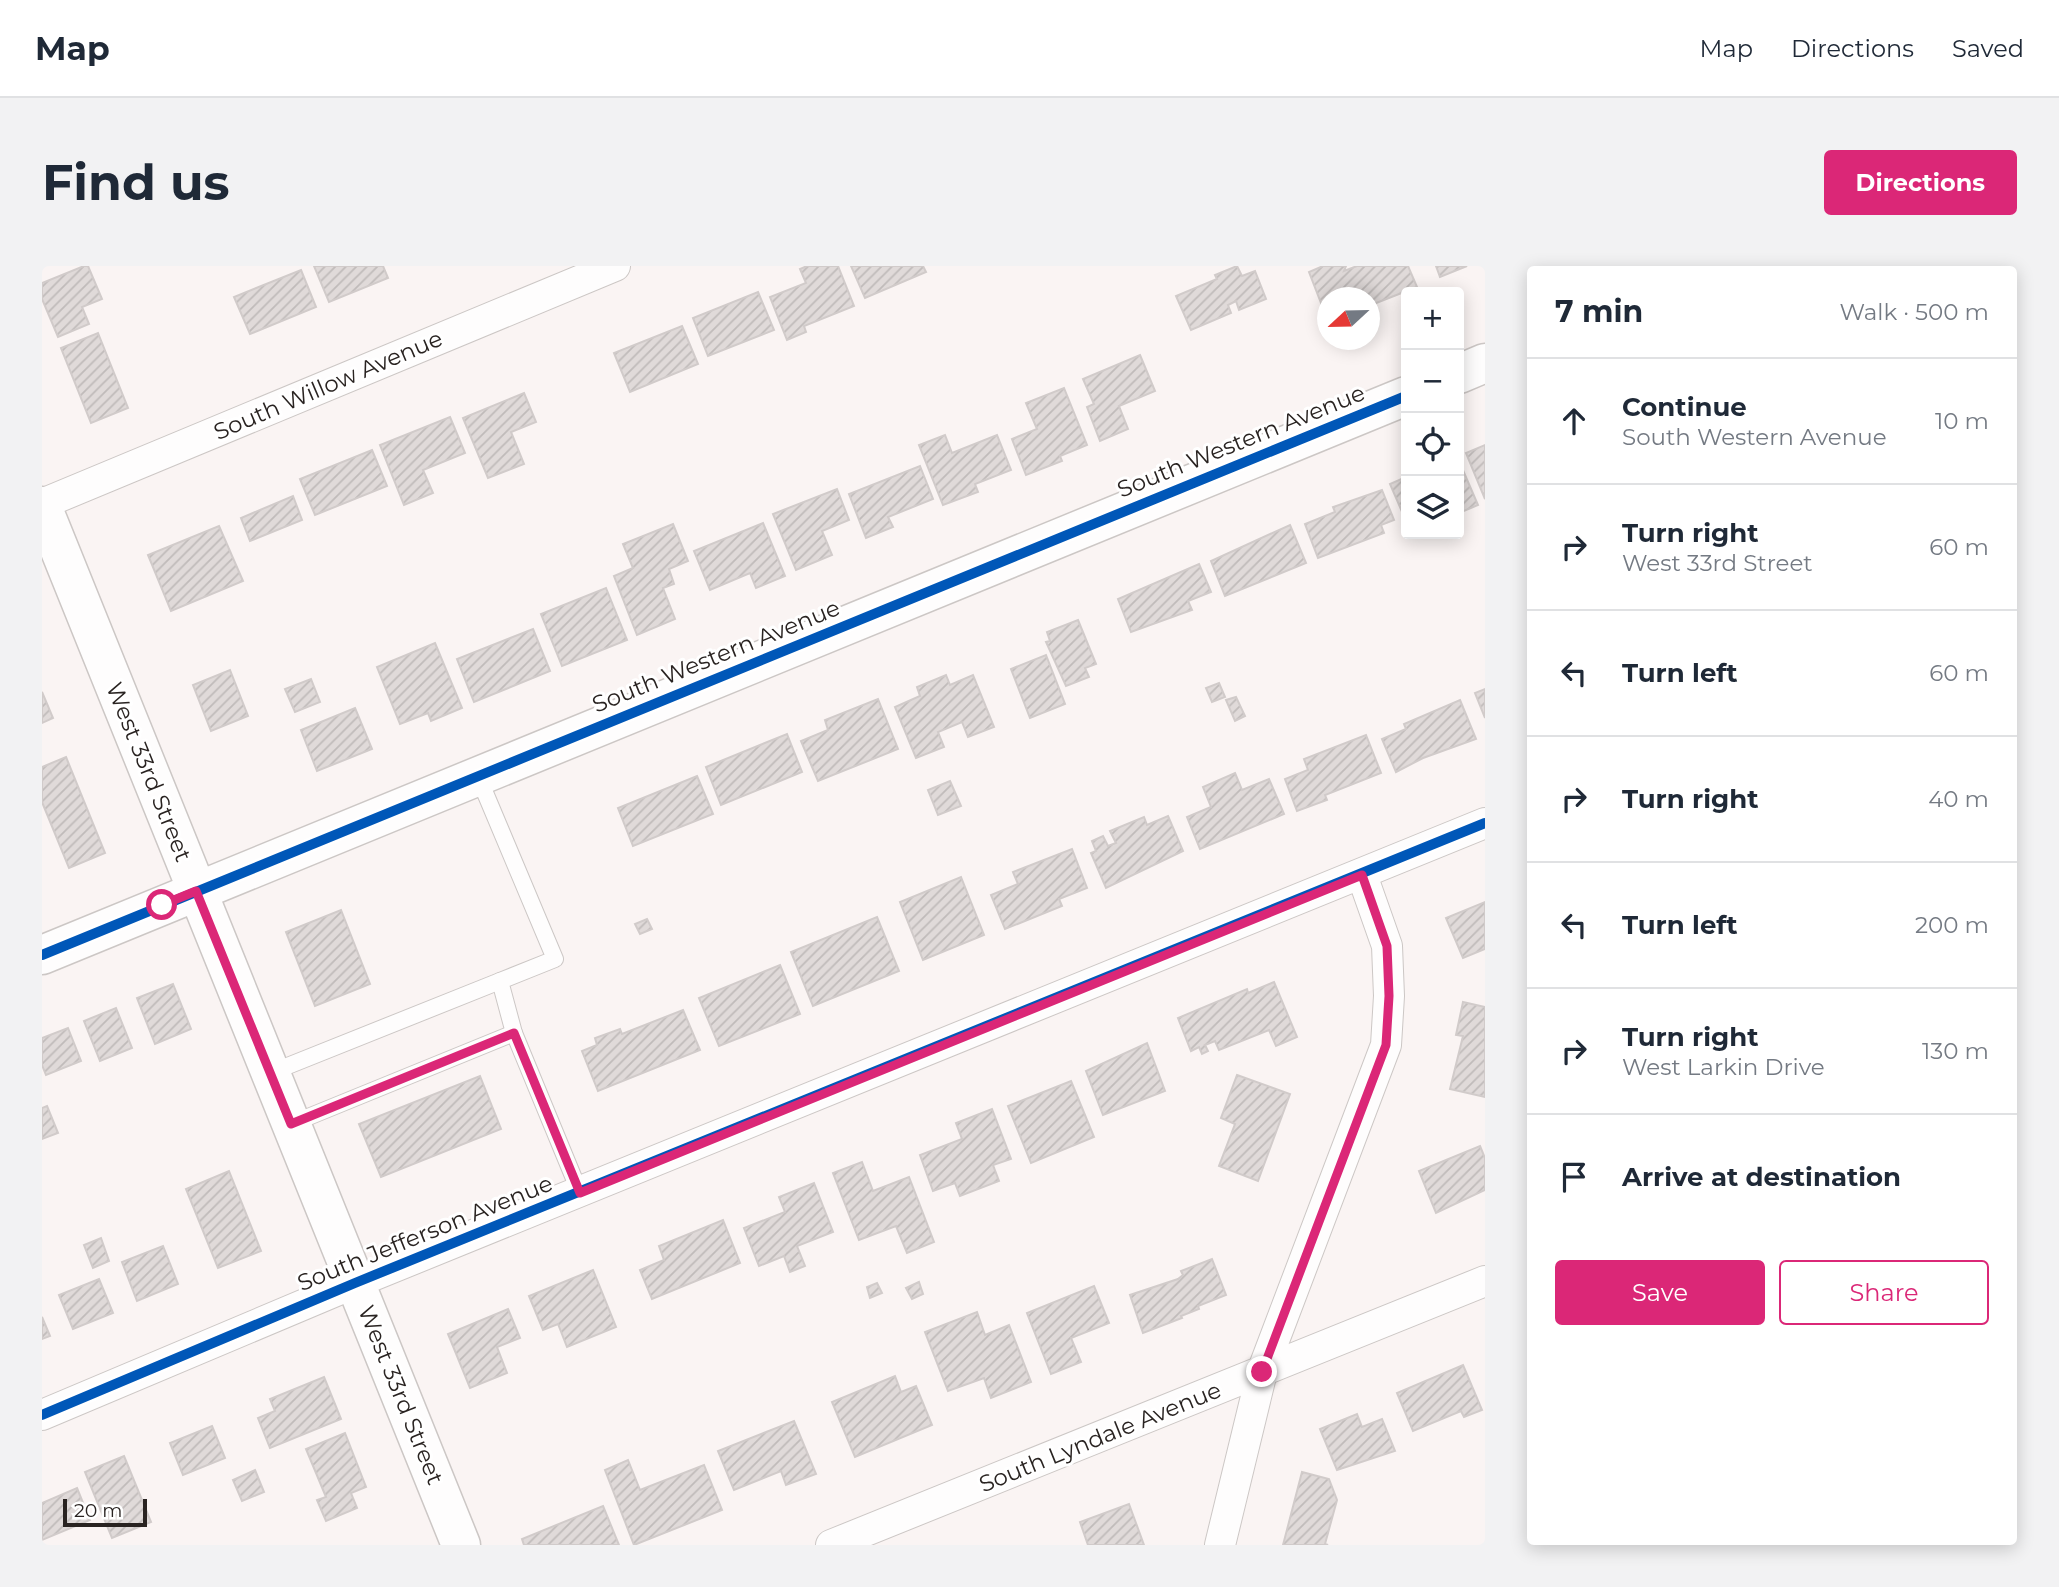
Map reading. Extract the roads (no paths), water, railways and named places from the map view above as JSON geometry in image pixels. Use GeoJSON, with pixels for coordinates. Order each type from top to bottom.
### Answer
{"type":"FeatureCollection","features":[{"type":"Feature","properties":{"kind":"street","name":"South Willow Avenue"},"geometry":{"type":"LineString","coordinates":[[42,505],[615,266]]}},
{"type":"Feature","properties":{"kind":"street"},"geometry":{"type":"LineString","coordinates":[[1464,372],[1485,363]]}},
{"type":"Feature","properties":{"kind":"street","name":"South Western Avenue"},"geometry":{"type":"LineString","coordinates":[[42,956],[1401,398]]}},
{"type":"Feature","properties":{"kind":"street","name":"West 33rd Street"},"geometry":{"type":"LineString","coordinates":[[42,505],[461,1545]]}},
{"type":"Feature","properties":{"kind":"street","name":"South Jefferson Avenue"},"geometry":{"type":"LineString","coordinates":[[42,1415],[355,1283],[1485,823]]}},
{"type":"Feature","properties":{"kind":"street"},"geometry":{"type":"LineString","coordinates":[[1220,1545],[1262,1372],[1386,1045],[1389,996],[1387,946],[1362,875]]}},
{"type":"Feature","properties":{"kind":"street","name":"South Lyndale Avenue"},"geometry":{"type":"LineString","coordinates":[[831,1545],[1485,1281]]}},
{"type":"Feature","properties":{"kind":"lane"},"geometry":{"type":"LineString","coordinates":[[270,1073],[555,959],[478,776]]}},
{"type":"Feature","properties":{"kind":"lane"},"geometry":{"type":"LineString","coordinates":[[500,981],[514,1033],[580,1193]]}},
{"type":"Feature","properties":{"kind":"lane"},"geometry":{"type":"LineString","coordinates":[[291,1124],[514,1033]]}}]}
